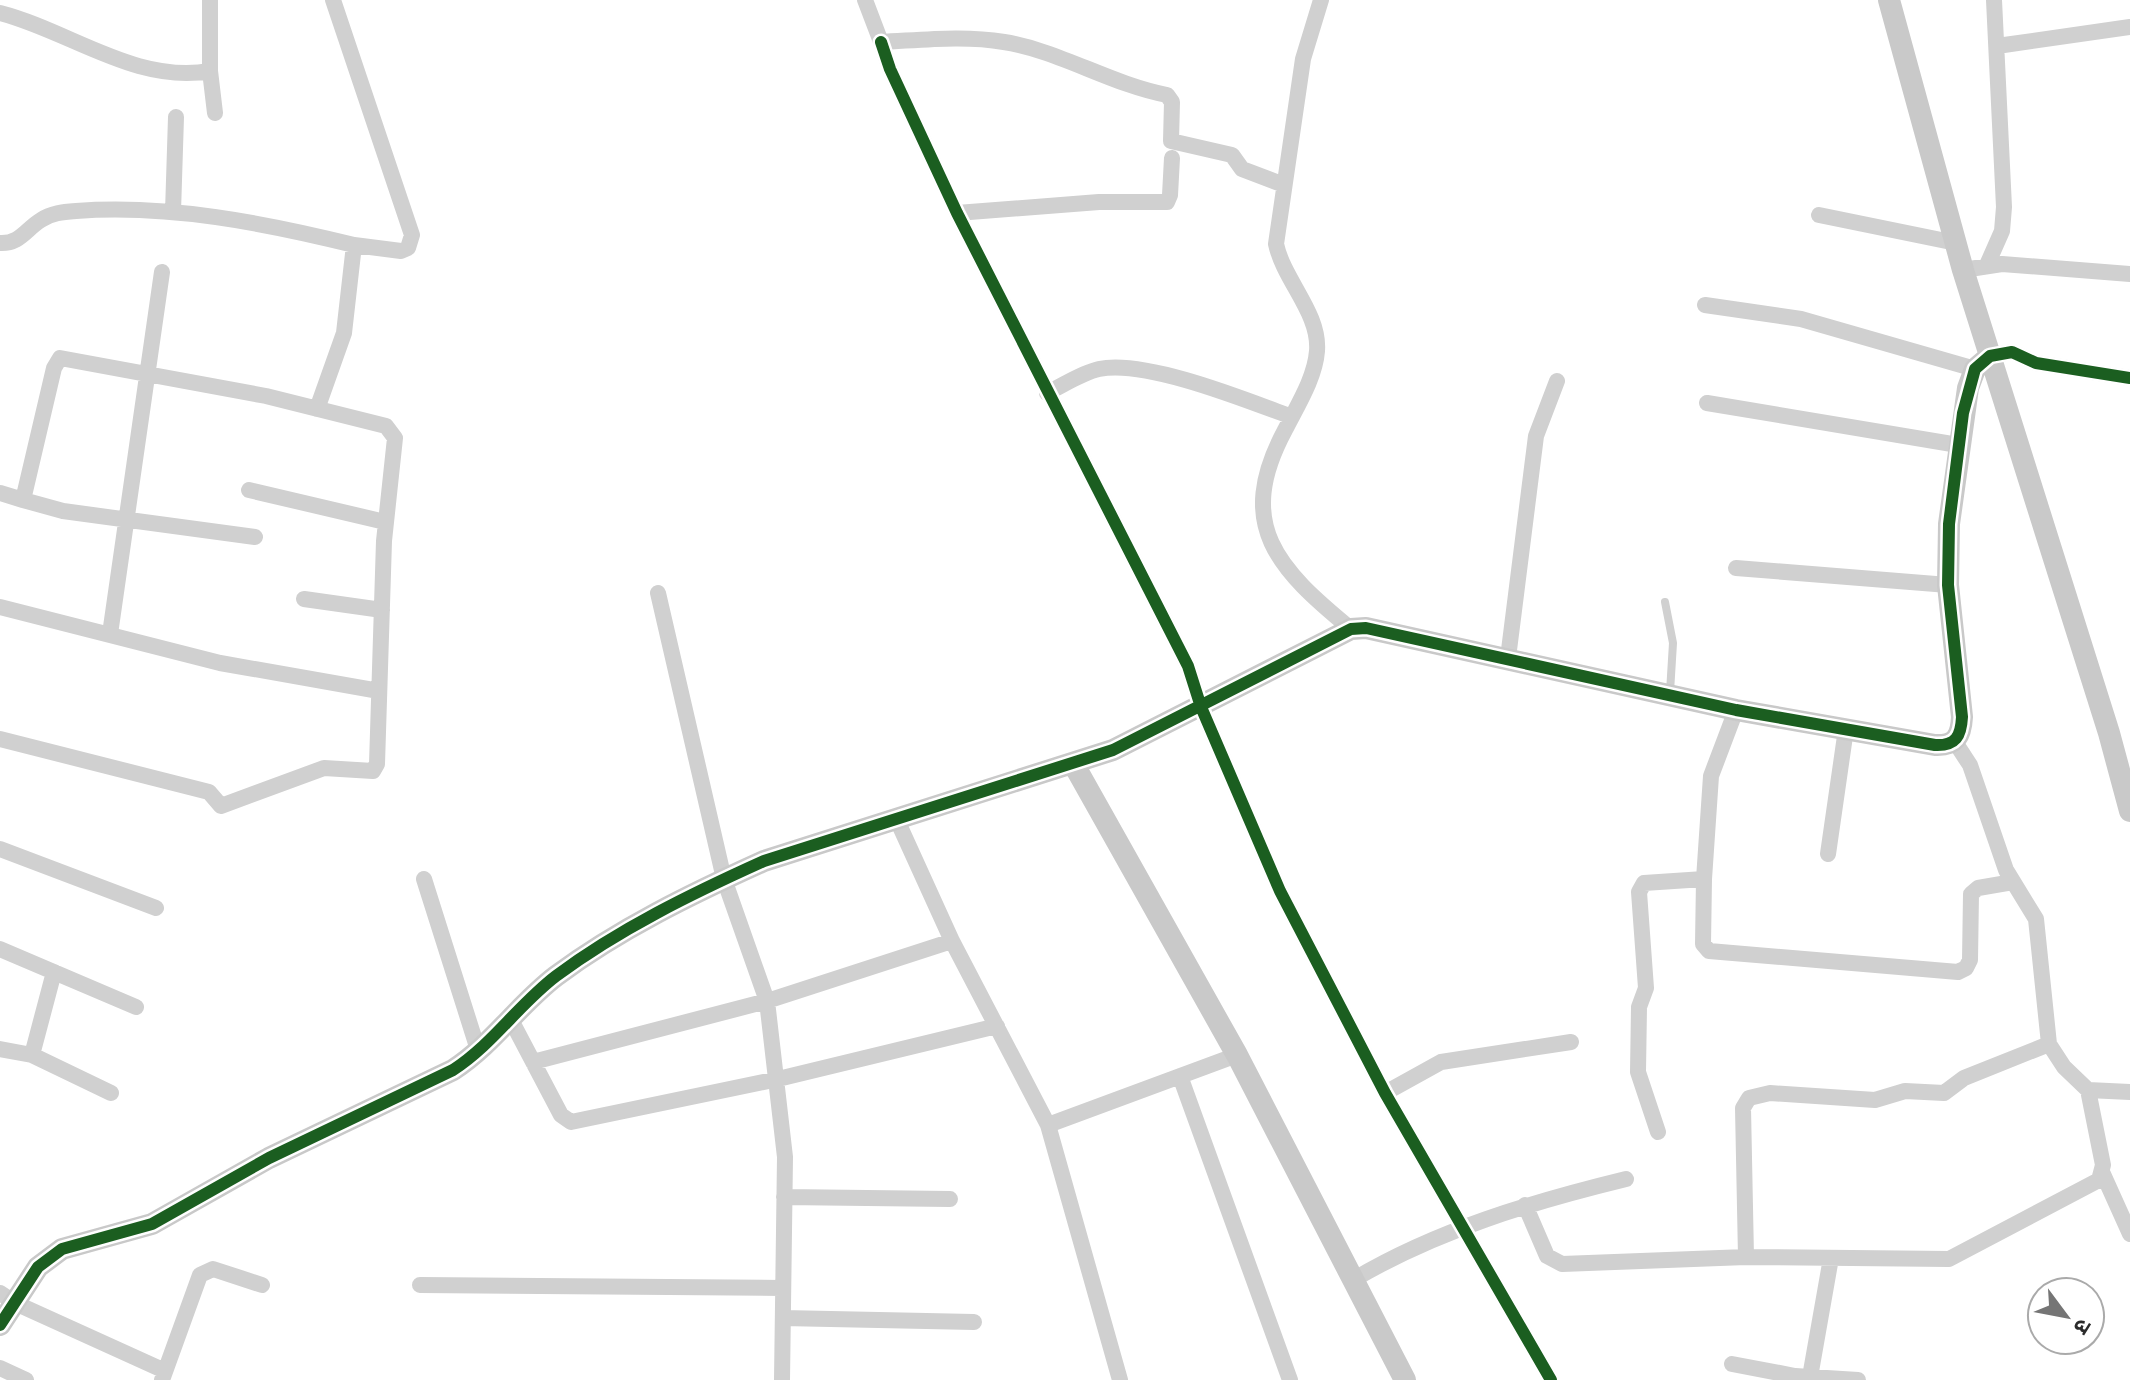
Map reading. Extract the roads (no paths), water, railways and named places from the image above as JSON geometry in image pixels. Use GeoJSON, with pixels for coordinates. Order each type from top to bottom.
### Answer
{"type":"FeatureCollection","features":[{"type":"Feature","properties":{"kind":"street"},"geometry":{"type":"LineString","coordinates":[[210,0],[210,71],[215,113]]}},
{"type":"Feature","properties":{"kind":"street"},"geometry":{"type":"LineString","coordinates":[[0,243],[14,242],[39,221],[61,212],[173,212],[303,232],[354,245],[401,251],[408,248],[412,235],[333,0]]}},
{"type":"Feature","properties":{"kind":"street"},"geometry":{"type":"LineString","coordinates":[[865,0],[890,69],[957,213],[1188,666],[1201,707],[1280,891],[1385,1093],[1551,1380]]}},
{"type":"Feature","properties":{"kind":"street"},"geometry":{"type":"LineString","coordinates":[[1321,0],[1303,59],[1276,244],[1280,264],[1311,317],[1318,348],[1312,372],[1265,470],[1261,488],[1265,524],[1278,557],[1301,587],[1351,629]]}},
{"type":"Feature","properties":{"kind":"street"},"geometry":{"type":"LineString","coordinates":[[1889,0],[1963,270],[1982,363],[2109,733],[2130,811]]}},
{"type":"Feature","properties":{"kind":"street"},"geometry":{"type":"LineString","coordinates":[[1987,265],[2004,218],[1994,0]]}},
{"type":"Feature","properties":{"kind":"street"},"geometry":{"type":"LineString","coordinates":[[10,10],[146,68],[180,75],[210,71]]}},
{"type":"Feature","properties":{"kind":"street"},"geometry":{"type":"LineString","coordinates":[[1997,46],[2130,27]]}},
{"type":"Feature","properties":{"kind":"street"},"geometry":{"type":"LineString","coordinates":[[881,42],[972,39],[1005,42],[1098,76],[1167,95],[1172,102],[1171,141],[1232,155],[1242,169],[1284,185]]}},
{"type":"Feature","properties":{"kind":"street"},"geometry":{"type":"LineString","coordinates":[[173,212],[176,117]]}},
{"type":"Feature","properties":{"kind":"street"},"geometry":{"type":"LineString","coordinates":[[957,213],[1099,202],[1167,202],[1172,158]]}},
{"type":"Feature","properties":{"kind":"street"},"geometry":{"type":"LineString","coordinates":[[1819,215],[1956,243]]}},
{"type":"Feature","properties":{"kind":"street"},"geometry":{"type":"LineString","coordinates":[[317,409],[344,333],[354,245]]}},
{"type":"Feature","properties":{"kind":"street"},"geometry":{"type":"LineString","coordinates":[[1963,270],[1987,265],[2130,274]]}},
{"type":"Feature","properties":{"kind":"street"},"geometry":{"type":"LineString","coordinates":[[110,634],[162,272]]}},
{"type":"Feature","properties":{"kind":"street"},"geometry":{"type":"LineString","coordinates":[[1705,305],[1801,319],[1982,363],[2012,352],[2043,365],[2130,378]]}},
{"type":"Feature","properties":{"kind":"street"},"geometry":{"type":"LineString","coordinates":[[0,739],[209,792],[221,806],[324,768],[373,771],[377,764],[385,522],[394,433],[386,426],[266,396],[60,358],[54,368],[23,500]]}},
{"type":"Feature","properties":{"kind":"street"},"geometry":{"type":"LineString","coordinates":[[1982,363],[1958,445],[1949,524],[1948,585],[1962,717],[1955,742],[1970,765],[1999,852],[2036,919],[2049,1044],[2064,1067],[2088,1090],[2103,1174],[2126,1216],[2130,1234]]}},
{"type":"Feature","properties":{"kind":"street"},"geometry":{"type":"LineString","coordinates":[[1047,393],[1090,372],[1114,367],[1209,387],[1292,417]]}},
{"type":"Feature","properties":{"kind":"street"},"geometry":{"type":"LineString","coordinates":[[1508,658],[1536,436],[1545,405],[1557,381]]}},
{"type":"Feature","properties":{"kind":"street"},"geometry":{"type":"LineString","coordinates":[[1707,403],[1958,445]]}},
{"type":"Feature","properties":{"kind":"street"},"geometry":{"type":"LineString","coordinates":[[249,490],[385,522]]}},
{"type":"Feature","properties":{"kind":"street"},"geometry":{"type":"LineString","coordinates":[[0,493],[63,511],[255,537]]}},
{"type":"Feature","properties":{"kind":"street"},"geometry":{"type":"LineString","coordinates":[[1736,568],[1948,585]]}},
{"type":"Feature","properties":{"kind":"street"},"geometry":{"type":"LineString","coordinates":[[658,593],[724,879],[767,1001],[778,1079],[784,1197],[782,1380]]}},
{"type":"Feature","properties":{"kind":"street"},"geometry":{"type":"LineString","coordinates":[[304,599],[382,610]]}},
{"type":"Feature","properties":{"kind":"street"},"geometry":{"type":"LineString","coordinates":[[0,607],[220,663],[379,691]]}},
{"type":"Feature","properties":{"kind":"street"},"geometry":{"type":"LineString","coordinates":[[0,1325],[7,1298],[38,1267],[62,1249],[152,1224],[269,1158],[409,1093],[479,1053],[557,976],[652,916],[764,861],[1113,750],[1351,629],[1366,628],[1736,710],[1935,745],[1955,742]]}},
{"type":"Feature","properties":{"kind":"street"},"geometry":{"type":"LineString","coordinates":[[1736,710],[1711,776],[1703,944],[1709,951],[1958,972],[1966,968],[1970,960],[1971,894],[1978,888],[2013,882]]}},
{"type":"Feature","properties":{"kind":"street"},"geometry":{"type":"LineString","coordinates":[[1828,854],[1846,729]]}},
{"type":"Feature","properties":{"kind":"street"},"geometry":{"type":"LineString","coordinates":[[1073,763],[1237,1055],[1405,1380]]}},
{"type":"Feature","properties":{"kind":"street"},"geometry":{"type":"LineString","coordinates":[[897,820],[952,941],[1048,1125],[1120,1380]]}},
{"type":"Feature","properties":{"kind":"street"},"geometry":{"type":"LineString","coordinates":[[0,849],[156,908]]}},
{"type":"Feature","properties":{"kind":"street"},"geometry":{"type":"LineString","coordinates":[[424,879],[479,1053]]}},
{"type":"Feature","properties":{"kind":"street"},"geometry":{"type":"LineString","coordinates":[[1658,1132],[1638,1072],[1639,1007],[1646,988],[1639,892],[1644,883],[1704,879]]}},
{"type":"Feature","properties":{"kind":"street"},"geometry":{"type":"LineString","coordinates":[[533,1062],[767,1001],[952,941]]}},
{"type":"Feature","properties":{"kind":"street"},"geometry":{"type":"LineString","coordinates":[[0,949],[136,1007]]}},
{"type":"Feature","properties":{"kind":"street"},"geometry":{"type":"LineString","coordinates":[[32,1055],[54,972]]}},
{"type":"Feature","properties":{"kind":"street"},"geometry":{"type":"LineString","coordinates":[[511,1020],[561,1115],[571,1122],[778,1079],[997,1026]]}},
{"type":"Feature","properties":{"kind":"street"},"geometry":{"type":"LineString","coordinates":[[1385,1093],[1417,1072],[1441,1062],[1571,1042]]}},
{"type":"Feature","properties":{"kind":"street"},"geometry":{"type":"LineString","coordinates":[[1746,1257],[1743,1108],[1749,1098],[1770,1093],[1875,1100],[1905,1091],[1944,1093],[1964,1078],[2049,1044]]}},
{"type":"Feature","properties":{"kind":"street"},"geometry":{"type":"LineString","coordinates":[[0,1049],[32,1055],[111,1093]]}},
{"type":"Feature","properties":{"kind":"street"},"geometry":{"type":"LineString","coordinates":[[1048,1125],[1237,1055]]}},
{"type":"Feature","properties":{"kind":"street"},"geometry":{"type":"LineString","coordinates":[[1180,1076],[1290,1380]]}},
{"type":"Feature","properties":{"kind":"street"},"geometry":{"type":"LineString","coordinates":[[2088,1090],[2130,1092]]}},
{"type":"Feature","properties":{"kind":"street"},"geometry":{"type":"LineString","coordinates":[[1525,1205],[1547,1256],[1562,1264],[1746,1257],[1949,1259],[2094,1184],[2103,1174]]}},
{"type":"Feature","properties":{"kind":"street"},"geometry":{"type":"LineString","coordinates":[[1353,1280],[1403,1254],[1525,1205],[1626,1179]]}},
{"type":"Feature","properties":{"kind":"street"},"geometry":{"type":"LineString","coordinates":[[784,1197],[950,1199]]}},
{"type":"Feature","properties":{"kind":"street"},"geometry":{"type":"LineString","coordinates":[[1810,1377],[1831,1258]]}},
{"type":"Feature","properties":{"kind":"street"},"geometry":{"type":"LineString","coordinates":[[7,1298],[163,1375],[200,1275],[213,1269],[262,1285]]}},
{"type":"Feature","properties":{"kind":"street"},"geometry":{"type":"LineString","coordinates":[[420,1285],[782,1288]]}},
{"type":"Feature","properties":{"kind":"street"},"geometry":{"type":"LineString","coordinates":[[783,1318],[974,1322]]}},
{"type":"Feature","properties":{"kind":"street"},"geometry":{"type":"LineString","coordinates":[[1732,1364],[1810,1377],[1858,1380]]}},
{"type":"Feature","properties":{"kind":"street"},"geometry":{"type":"LineString","coordinates":[[0,1368],[26,1380]]}},
{"type":"Feature","properties":{"kind":"lane"},"geometry":{"type":"LineString","coordinates":[[1665,602],[1673,643],[1670,695]]}}]}
